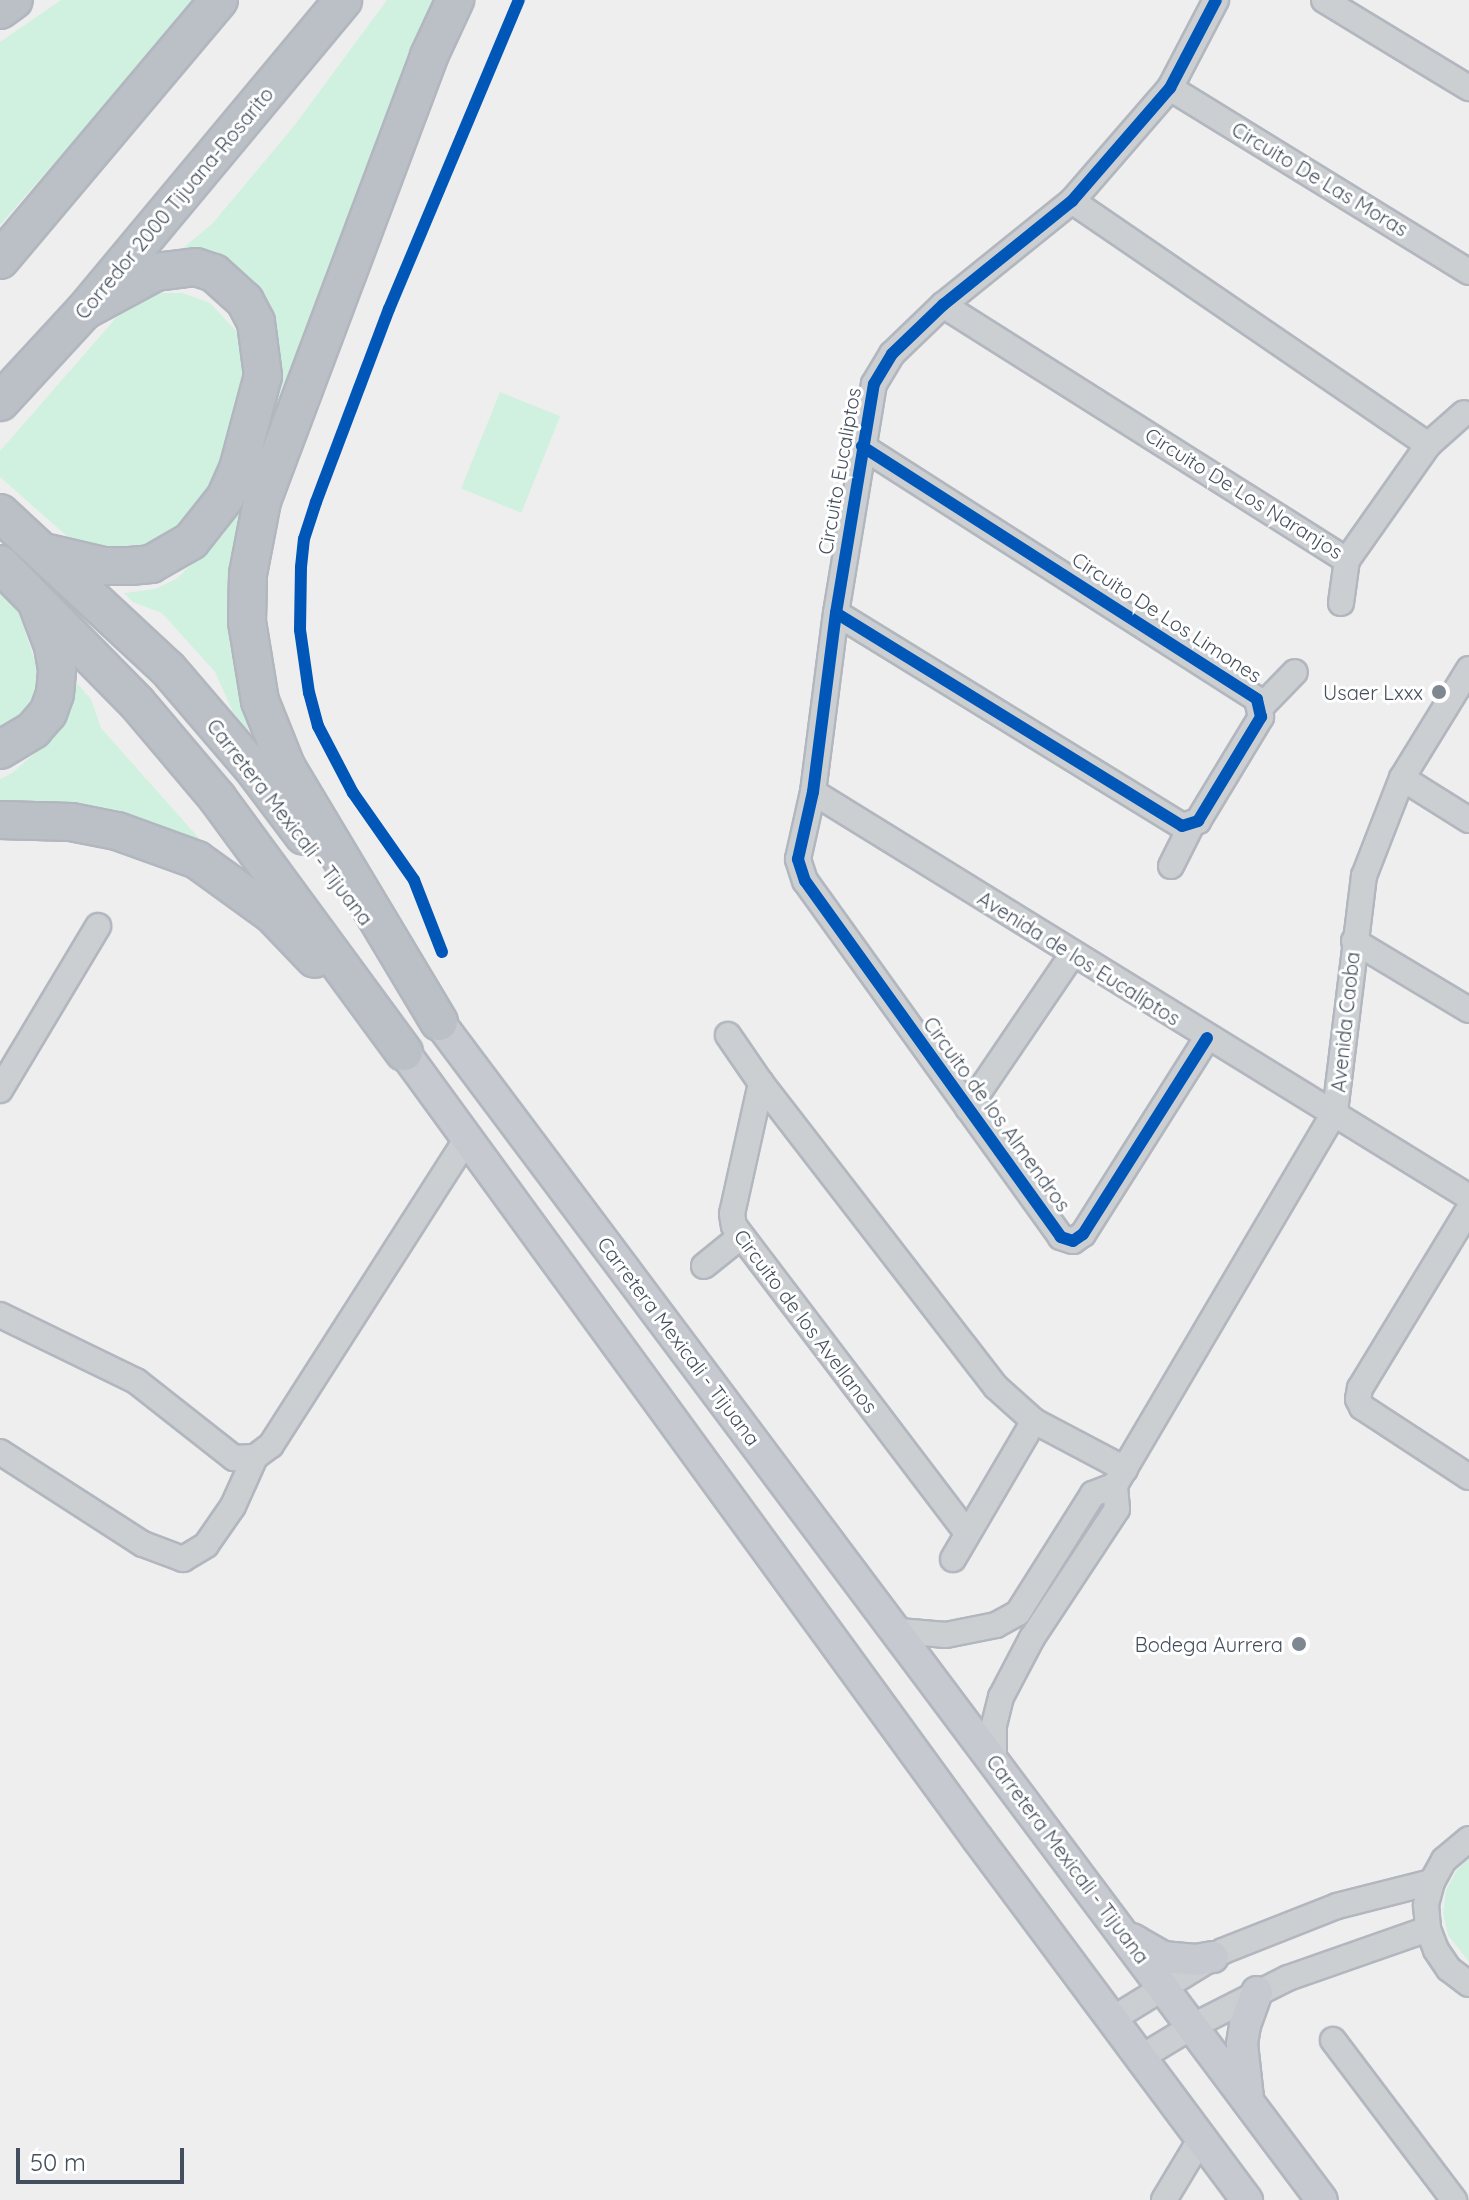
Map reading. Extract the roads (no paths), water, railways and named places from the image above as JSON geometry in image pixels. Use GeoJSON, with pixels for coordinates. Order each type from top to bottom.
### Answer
{"type":"FeatureCollection","features":[{"type":"Feature","properties":{"kind":"highway"},"geometry":{"type":"LineString","coordinates":[[0,10],[14,0]]}},
{"type":"Feature","properties":{"kind":"highway"},"geometry":{"type":"LineString","coordinates":[[0,260],[219,0]]}},
{"type":"Feature","properties":{"kind":"highway","name":"Corredor 2000 Tijuana-Rosarito"},"geometry":{"type":"LineString","coordinates":[[0,402],[85,310],[343,0]]}},
{"type":"Feature","properties":{"kind":"highway"},"geometry":{"type":"LineString","coordinates":[[439,1022],[286,766],[260,701],[247,622],[248,574],[262,501],[424,71],[455,0]]}},
{"type":"Feature","properties":{"kind":"highway"},"geometry":{"type":"LineString","coordinates":[[43,551],[88,563],[130,566],[151,564],[191,541],[225,498],[238,469],[263,376],[256,322],[245,301],[214,273],[196,267],[175,267],[156,272],[85,310]]}},
{"type":"Feature","properties":{"kind":"highway","name":"Carretera Mexicali - Tijuana"},"geometry":{"type":"LineString","coordinates":[[0,513],[168,669],[252,767],[439,1022]]}},
{"type":"Feature","properties":{"kind":"highway"},"geometry":{"type":"LineString","coordinates":[[0,564],[137,703],[218,799],[404,1052]]}},
{"type":"Feature","properties":{"kind":"highway"},"geometry":{"type":"LineString","coordinates":[[0,750],[33,730],[48,713],[55,694],[57,669],[53,646],[35,597]]}},
{"type":"Feature","properties":{"kind":"highway"},"geometry":{"type":"LineString","coordinates":[[0,820],[71,822],[117,831],[197,860],[272,914],[404,1052]]}},
{"type":"Feature","properties":{"kind":"main road","name":"Carretera Mexicali - Tijuana"},"geometry":{"type":"LineString","coordinates":[[439,1022],[899,1631],[1322,2200]]}},
{"type":"Feature","properties":{"kind":"main road"},"geometry":{"type":"LineString","coordinates":[[404,1052],[1111,2020],[1247,2200]]}},
{"type":"Feature","properties":{"kind":"main road"},"geometry":{"type":"LineString","coordinates":[[1123,1934],[1163,1957],[1188,1960],[1213,1957]]}},
{"type":"Feature","properties":{"kind":"main road"},"geometry":{"type":"LineString","coordinates":[[1249,2103],[1242,2044],[1257,1992]]}},
{"type":"Feature","properties":{"kind":"street","name":"Circuito Eucaliptos"},"geometry":{"type":"LineString","coordinates":[[813,792],[836,613],[874,384],[892,354],[943,305],[1072,201],[1170,88],[1216,0]]}},
{"type":"Feature","properties":{"kind":"street"},"geometry":{"type":"LineString","coordinates":[[1324,0],[1469,88]]}},
{"type":"Feature","properties":{"kind":"street","name":"Circuito De Las Moras"},"geometry":{"type":"LineString","coordinates":[[1170,88],[1469,272]]}},
{"type":"Feature","properties":{"kind":"street"},"geometry":{"type":"LineString","coordinates":[[1072,201],[1428,445]]}},
{"type":"Feature","properties":{"kind":"street","name":"Circuito De Los Naranjos"},"geometry":{"type":"LineString","coordinates":[[943,305],[1347,560],[1428,445],[1464,413]]}},
{"type":"Feature","properties":{"kind":"street","name":"Circuito De Los Limones"},"geometry":{"type":"LineString","coordinates":[[862,446],[1257,699],[1262,706],[1261,717],[1191,826],[1171,866]]}},
{"type":"Feature","properties":{"kind":"street"},"geometry":{"type":"LineString","coordinates":[[1341,603],[1347,560]]}},
{"type":"Feature","properties":{"kind":"street"},"geometry":{"type":"LineString","coordinates":[[836,613],[1182,826],[1191,826]]}},
{"type":"Feature","properties":{"kind":"street","name":"Avenida Caoba"},"geometry":{"type":"LineString","coordinates":[[1120,1477],[1335,1112],[1364,876],[1402,778],[1469,669]]}},
{"type":"Feature","properties":{"kind":"street"},"geometry":{"type":"LineString","coordinates":[[1262,706],[1295,672]]}},
{"type":"Feature","properties":{"kind":"street"},"geometry":{"type":"LineString","coordinates":[[1402,778],[1469,820]]}},
{"type":"Feature","properties":{"kind":"street","name":"Avenida de los Eucalíptos"},"geometry":{"type":"LineString","coordinates":[[813,792],[1072,955],[1335,1112],[1469,1197]]}},
{"type":"Feature","properties":{"kind":"street","name":"Circuito de los Almendros"},"geometry":{"type":"LineString","coordinates":[[813,792],[798,859],[805,881],[1061,1237],[1073,1241],[1083,1234],[1207,1038]]}},
{"type":"Feature","properties":{"kind":"street"},"geometry":{"type":"LineString","coordinates":[[0,1090],[98,926]]}},
{"type":"Feature","properties":{"kind":"street"},"geometry":{"type":"LineString","coordinates":[[1354,941],[1469,1010]]}},
{"type":"Feature","properties":{"kind":"street"},"geometry":{"type":"LineString","coordinates":[[968,1108],[1072,955]]}},
{"type":"Feature","properties":{"kind":"street"},"geometry":{"type":"LineString","coordinates":[[728,1035],[761,1083],[996,1387],[1034,1421],[1120,1477]]}},
{"type":"Feature","properties":{"kind":"street","name":"Circuito de los Avellanos"},"geometry":{"type":"LineString","coordinates":[[761,1083],[732,1214],[740,1237],[966,1532]]}},
{"type":"Feature","properties":{"kind":"street"},"geometry":{"type":"LineString","coordinates":[[0,1452],[143,1544],[183,1559],[206,1545],[233,1506],[255,1457],[271,1445],[467,1138]]}},
{"type":"Feature","properties":{"kind":"street"},"geometry":{"type":"LineString","coordinates":[[1469,1209],[1360,1388],[1358,1399],[1362,1407],[1469,1477]]}},
{"type":"Feature","properties":{"kind":"street"},"geometry":{"type":"LineString","coordinates":[[704,1266],[740,1237]]}},
{"type":"Feature","properties":{"kind":"street"},"geometry":{"type":"LineString","coordinates":[[0,1315],[136,1381],[234,1458],[255,1457]]}},
{"type":"Feature","properties":{"kind":"street"},"geometry":{"type":"LineString","coordinates":[[953,1559],[966,1532],[1034,1421]]}},
{"type":"Feature","properties":{"kind":"street"},"geometry":{"type":"LineString","coordinates":[[899,1631],[946,1635],[996,1625],[1018,1613],[1093,1494],[1120,1477]]}},
{"type":"Feature","properties":{"kind":"street"},"geometry":{"type":"LineString","coordinates":[[994,1759],[994,1725],[1001,1697],[1032,1638],[1117,1509],[1120,1477]]}},
{"type":"Feature","properties":{"kind":"street"},"geometry":{"type":"LineString","coordinates":[[1469,1839],[1444,1860],[1432,1882],[1426,1905],[1428,1929],[1449,1969],[1469,1984]]}},
{"type":"Feature","properties":{"kind":"street"},"geometry":{"type":"LineString","coordinates":[[1111,2020],[1213,1957],[1337,1906],[1432,1882]]}},
{"type":"Feature","properties":{"kind":"street"},"geometry":{"type":"LineString","coordinates":[[1140,2058],[1257,1992],[1357,1951],[1428,1929]]}},
{"type":"Feature","properties":{"kind":"street"},"geometry":{"type":"LineString","coordinates":[[1333,2040],[1454,2200]]}},
{"type":"Feature","properties":{"kind":"street"},"geometry":{"type":"LineString","coordinates":[[1164,2200],[1200,2140]]}},
{"type":"Feature","properties":{"kind":"place","name":"Usaer Lxxx"},"geometry":{"type":"Point","coordinates":[1439,692]}},
{"type":"Feature","properties":{"kind":"place","name":"Bodega Aurrera"},"geometry":{"type":"Point","coordinates":[1299,1644]}}]}
